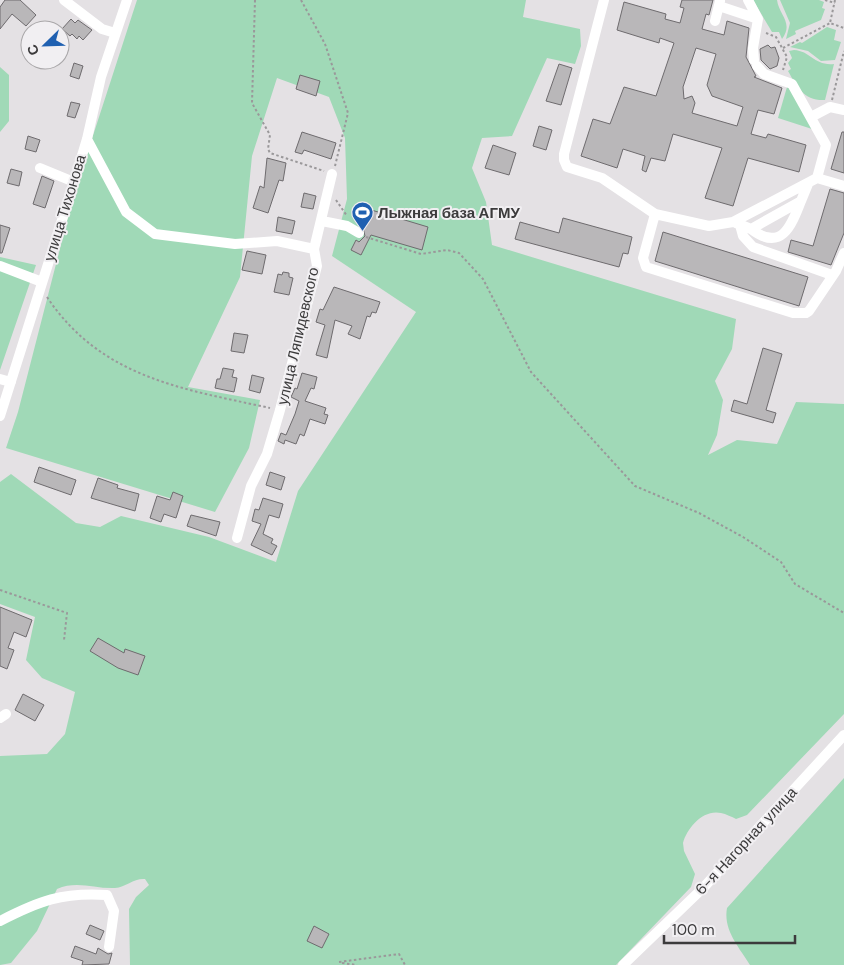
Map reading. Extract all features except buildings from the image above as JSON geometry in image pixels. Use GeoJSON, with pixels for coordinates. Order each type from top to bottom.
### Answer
{"type":"FeatureCollection","features":[{"type":"Feature","properties":{"kind":"street"},"geometry":{"type":"LineString","coordinates":[[64,0],[102,29],[115,33]]}},
{"type":"Feature","properties":{"kind":"street","name":"улица Тихонова"},"geometry":{"type":"LineString","coordinates":[[0,416],[74,182],[87,139],[101,77],[127,0]]}},
{"type":"Feature","properties":{"kind":"street"},"geometry":{"type":"LineString","coordinates":[[604,0],[564,160],[567,167],[602,178],[656,214],[709,226],[737,223],[817,178],[826,145],[795,88],[788,82],[764,74],[756,63],[753,48],[758,24],[748,0]]}},
{"type":"Feature","properties":{"kind":"street"},"geometry":{"type":"LineString","coordinates":[[715,20],[720,3],[758,24]]}},
{"type":"Feature","properties":{"kind":"street"},"geometry":{"type":"LineString","coordinates":[[811,117],[830,107],[844,110]]}},
{"type":"Feature","properties":{"kind":"street"},"geometry":{"type":"LineString","coordinates":[[87,139],[126,212],[155,234],[235,244],[277,241],[314,249]]}},
{"type":"Feature","properties":{"kind":"street"},"geometry":{"type":"LineString","coordinates":[[40,168],[74,182]]}},
{"type":"Feature","properties":{"kind":"street","name":"улица Ляпидевского"},"geometry":{"type":"LineString","coordinates":[[237,538],[251,486],[267,454],[280,410],[316,266],[314,249],[332,174]]}},
{"type":"Feature","properties":{"kind":"street"},"geometry":{"type":"LineString","coordinates":[[817,178],[844,186]]}},
{"type":"Feature","properties":{"kind":"street"},"geometry":{"type":"LineString","coordinates":[[737,223],[768,238],[783,236],[789,229],[808,184]]}},
{"type":"Feature","properties":{"kind":"street"},"geometry":{"type":"LineString","coordinates":[[751,229],[801,201]]}},
{"type":"Feature","properties":{"kind":"street"},"geometry":{"type":"LineString","coordinates":[[656,214],[643,258],[643,263],[650,270],[800,314],[809,310],[844,253]]}},
{"type":"Feature","properties":{"kind":"street"},"geometry":{"type":"LineString","coordinates":[[322,221],[347,226],[359,233]]}},
{"type":"Feature","properties":{"kind":"street"},"geometry":{"type":"LineString","coordinates":[[737,223],[743,236],[753,247],[832,275]]}},
{"type":"Feature","properties":{"kind":"street"},"geometry":{"type":"LineString","coordinates":[[0,266],[41,285]]}},
{"type":"Feature","properties":{"kind":"street"},"geometry":{"type":"LineString","coordinates":[[0,379],[11,382]]}},
{"type":"Feature","properties":{"kind":"street","name":"6-я Нагорная улица"},"geometry":{"type":"LineString","coordinates":[[623,965],[704,887],[844,735]]}},
{"type":"Feature","properties":{"kind":"street"},"geometry":{"type":"LineString","coordinates":[[0,921],[38,902],[79,893],[107,895],[114,911],[110,946]]}},
{"type":"Feature","properties":{"kind":"path"},"geometry":{"type":"LineString","coordinates":[[255,0],[252,103],[270,135],[268,148],[270,153],[294,159],[332,174],[348,113],[325,44],[301,0]]}},
{"type":"Feature","properties":{"kind":"path"},"geometry":{"type":"LineString","coordinates":[[825,0],[835,1],[830,23]]}},
{"type":"Feature","properties":{"kind":"path"},"geometry":{"type":"LineString","coordinates":[[782,48],[830,23],[844,28]]}},
{"type":"Feature","properties":{"kind":"path"},"geometry":{"type":"LineString","coordinates":[[758,24],[776,37],[787,57],[783,70],[788,82]]}},
{"type":"Feature","properties":{"kind":"path"},"geometry":{"type":"LineString","coordinates":[[830,107],[844,51]]}},
{"type":"Feature","properties":{"kind":"path"},"geometry":{"type":"LineString","coordinates":[[335,193],[336,202],[349,219]]}},
{"type":"Feature","properties":{"kind":"path"},"geometry":{"type":"LineString","coordinates":[[359,233],[386,245],[421,254],[447,250],[459,254],[483,280],[531,372],[635,486],[699,513],[743,537],[780,562],[795,584],[844,613]]}},
{"type":"Feature","properties":{"kind":"path"},"geometry":{"type":"LineString","coordinates":[[41,285],[58,312],[78,333],[114,362],[170,386],[280,410]]}},
{"type":"Feature","properties":{"kind":"path"},"geometry":{"type":"LineString","coordinates":[[0,590],[67,613],[68,621],[64,640]]}},
{"type":"Feature","properties":{"kind":"path"},"geometry":{"type":"LineString","coordinates":[[357,965],[339,962],[399,954],[405,965]]}},
{"type":"Feature","properties":{"kind":"green space"},"geometry":{"type":"Polygon","coordinates":[[[137,0],[526,0],[523,17],[580,29],[581,46],[575,64],[547,58],[512,136],[482,138],[472,168],[486,202],[492,245],[736,319],[732,349],[715,381],[723,400],[717,435],[708,455],[737,440],[777,444],[796,402],[844,404],[844,714],[747,815],[736,819],[723,813],[708,814],[692,826],[683,843],[684,851],[695,874],[691,887],[616,965],[130,965],[129,909],[136,897],[149,885],[145,879],[115,888],[72,885],[57,889],[37,931],[11,963],[0,965],[0,756],[47,754],[65,734],[75,692],[42,678],[26,660],[35,617],[0,604],[0,482],[11,474],[76,523],[100,527],[121,516],[209,537],[276,562],[298,491],[416,312],[332,256],[347,199],[345,138],[329,97],[277,78],[252,156],[240,277],[188,387],[260,400],[249,448],[215,512],[6,448],[18,412],[74,194],[137,0]]]}},
{"type":"Feature","properties":{"kind":"green space"},"geometry":{"type":"Polygon","coordinates":[[[753,0],[777,0],[787,28],[782,39],[779,32],[772,32],[753,0]]]}},
{"type":"Feature","properties":{"kind":"green space"},"geometry":{"type":"Polygon","coordinates":[[[780,0],[819,0],[824,2],[822,8],[825,9],[821,20],[795,31],[796,34],[786,39],[790,23],[780,0]]]}},
{"type":"Feature","properties":{"kind":"green space"},"geometry":{"type":"Polygon","coordinates":[[[827,27],[836,30],[834,40],[841,42],[835,60],[821,61],[808,51],[790,47],[800,42],[802,43],[827,27]]]}},
{"type":"Feature","properties":{"kind":"green space"},"geometry":{"type":"Polygon","coordinates":[[[794,50],[805,53],[822,63],[834,64],[825,100],[812,98],[802,92],[788,71],[791,69],[788,63],[792,58],[789,51],[794,50]]]}},
{"type":"Feature","properties":{"kind":"green space"},"geometry":{"type":"Polygon","coordinates":[[[0,67],[9,75],[9,121],[0,132],[0,67]]]}},
{"type":"Feature","properties":{"kind":"green space"},"geometry":{"type":"Polygon","coordinates":[[[787,87],[790,87],[812,129],[778,118],[787,87]]]}},
{"type":"Feature","properties":{"kind":"green space"},"geometry":{"type":"Polygon","coordinates":[[[0,257],[36,265],[0,370],[0,257]]]}},
{"type":"Feature","properties":{"kind":"green space"},"geometry":{"type":"Polygon","coordinates":[[[844,778],[844,965],[750,965],[737,945],[727,924],[727,908],[844,778]]]}},
{"type":"Feature","properties":{"kind":"place","name":"Лыжная база АГМУ"},"geometry":{"type":"Point","coordinates":[362,232]}}]}
